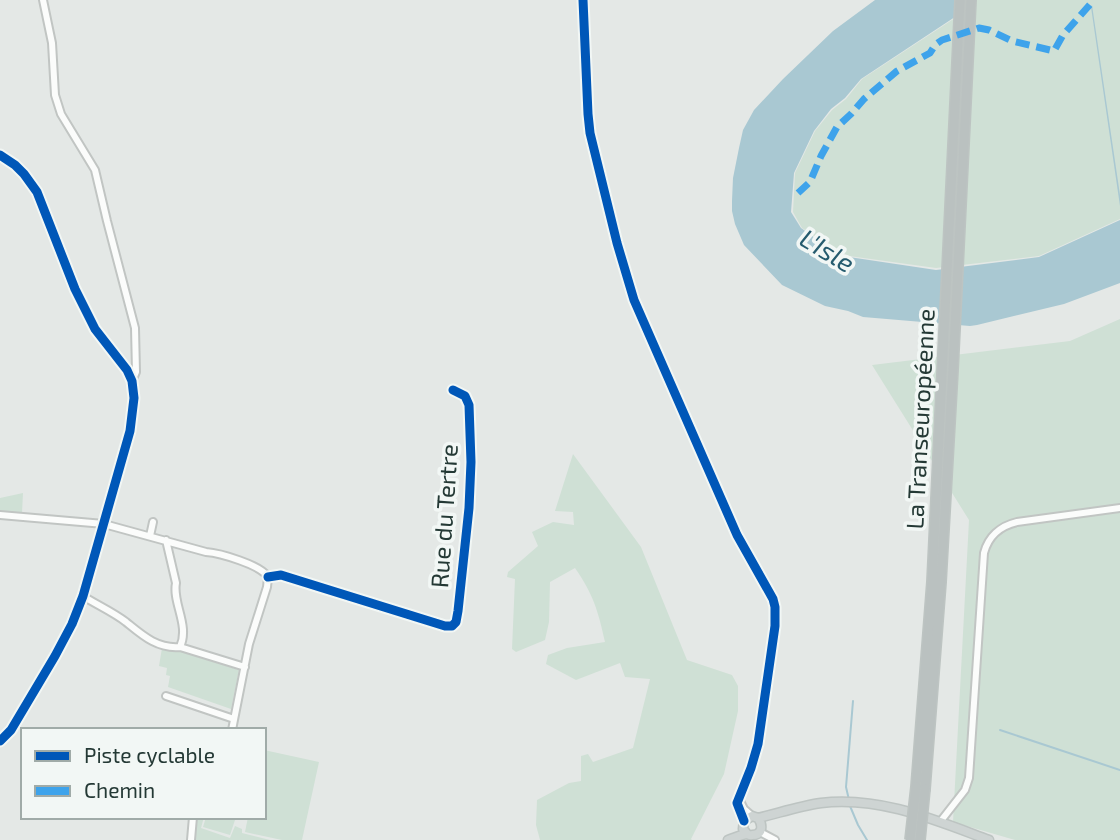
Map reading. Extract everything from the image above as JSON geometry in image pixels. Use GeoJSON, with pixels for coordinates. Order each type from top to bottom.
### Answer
{"type":"FeatureCollection","features":[{"type":"Feature","properties":{"kind":"highway","name":"La Transeuropéenne"},"geometry":{"type":"LineString","coordinates":[[955,231],[960,0]]}},
{"type":"Feature","properties":{"kind":"highway","name":"La Transeuropéenne"},"geometry":{"type":"LineString","coordinates":[[910,840],[920,788],[941,582],[955,231],[971,0]]}},
{"type":"Feature","properties":{"kind":"highway","name":"La Transeuropéenne"},"geometry":{"type":"LineString","coordinates":[[920,788],[920,840]]}},
{"type":"Feature","properties":{"kind":"main road"},"geometry":{"type":"LineString","coordinates":[[726,840],[749,823],[785,812],[824,803],[864,803],[905,810],[989,840]]}},
{"type":"Feature","properties":{"kind":"main road"},"geometry":{"type":"LineString","coordinates":[[749,823],[753,836],[785,812]]}},
{"type":"Feature","properties":{"kind":"main road"},"geometry":{"type":"LineString","coordinates":[[749,823],[762,822],[761,830]]}},
{"type":"Feature","properties":{"kind":"street"},"geometry":{"type":"LineString","coordinates":[[43,0],[52,43],[55,96],[61,114],[95,170],[135,328],[136,372],[132,381]]}},
{"type":"Feature","properties":{"kind":"street"},"geometry":{"type":"LineString","coordinates":[[583,0],[590,133],[634,300],[737,535],[769,591],[775,607],[775,634],[758,744],[739,799],[749,823]]}},
{"type":"Feature","properties":{"kind":"street"},"geometry":{"type":"LineString","coordinates":[[0,155],[15,165],[37,192],[85,311],[127,370],[132,381],[134,398],[132,421],[83,596],[55,656],[11,730],[0,741]]}},
{"type":"Feature","properties":{"kind":"street","name":"Rue du Tertre"},"geometry":{"type":"LineString","coordinates":[[268,577],[281,575],[446,626],[452,626],[456,622],[469,508],[471,462],[469,405],[465,396],[453,390]]}},
{"type":"Feature","properties":{"kind":"street"},"geometry":{"type":"LineString","coordinates":[[940,822],[965,790],[969,778],[986,545],[998,530],[1007,524],[1120,508]]}},
{"type":"Feature","properties":{"kind":"street"},"geometry":{"type":"LineString","coordinates":[[0,515],[104,524],[219,554],[263,570],[268,577],[267,587],[244,667],[232,728]]}},
{"type":"Feature","properties":{"kind":"street"},"geometry":{"type":"LineString","coordinates":[[150,536],[153,522]]}},
{"type":"Feature","properties":{"kind":"street"},"geometry":{"type":"LineString","coordinates":[[166,540],[176,583],[174,590],[183,633],[180,647]]}},
{"type":"Feature","properties":{"kind":"street"},"geometry":{"type":"LineString","coordinates":[[83,596],[126,622],[146,639],[244,667]]}},
{"type":"Feature","properties":{"kind":"street"},"geometry":{"type":"LineString","coordinates":[[166,696],[234,719]]}},
{"type":"Feature","properties":{"kind":"street"},"geometry":{"type":"LineString","coordinates":[[191,840],[193,819]]}},
{"type":"Feature","properties":{"kind":"street"},"geometry":{"type":"LineString","coordinates":[[761,830],[775,840]]}},
{"type":"Feature","properties":{"kind":"green space"},"geometry":{"type":"Polygon","coordinates":[[[976,0],[1120,0],[1120,219],[1039,256],[936,268],[849,256],[802,228],[793,212],[795,173],[815,131],[862,79],[961,14],[976,0]]]}},
{"type":"Feature","properties":{"kind":"green space"},"geometry":{"type":"Polygon","coordinates":[[[1120,319],[1120,840],[1015,840],[953,822],[969,520],[872,365],[1070,341],[1120,319]]]}},
{"type":"Feature","properties":{"kind":"green space"},"geometry":{"type":"Polygon","coordinates":[[[573,454],[641,547],[687,660],[732,675],[738,686],[738,711],[724,774],[692,840],[540,840],[536,825],[537,800],[569,783],[581,781],[581,756],[588,754],[593,762],[633,748],[650,679],[625,677],[620,663],[576,680],[546,664],[548,655],[567,648],[605,642],[594,603],[575,568],[550,582],[549,622],[545,640],[516,652],[512,649],[515,579],[507,577],[508,572],[538,546],[532,532],[553,522],[574,525],[573,512],[555,511],[573,454]]]}},
{"type":"Feature","properties":{"kind":"green space"},"geometry":{"type":"Polygon","coordinates":[[[23,493],[22,513],[0,511],[0,498],[23,493]]]}},
{"type":"Feature","properties":{"kind":"green space"},"geometry":{"type":"Polygon","coordinates":[[[162,648],[239,670],[231,709],[168,687],[170,676],[166,675],[167,668],[159,666],[162,648]]]}},
{"type":"Feature","properties":{"kind":"green space"},"geometry":{"type":"Polygon","coordinates":[[[266,750],[319,762],[302,840],[282,840],[245,832],[248,819],[266,819],[266,750]]]}},
{"type":"Feature","properties":{"kind":"green space"},"geometry":{"type":"Polygon","coordinates":[[[197,819],[203,819],[201,828],[230,838],[235,826],[242,829],[242,833],[270,840],[193,840],[197,819]]]}},
{"type":"Feature","properties":{"kind":"green space"},"geometry":{"type":"Polygon","coordinates":[[[205,819],[235,819],[230,835],[203,827],[205,819]]]}},
{"type":"Feature","properties":{"kind":"water","name":"L'Isle"},"geometry":{"type":"Polygon","coordinates":[[[875,0],[974,0],[961,13],[861,79],[845,98],[831,109],[814,131],[794,173],[791,212],[801,228],[832,250],[849,257],[936,270],[1039,257],[1120,220],[1120,283],[1064,304],[970,326],[863,317],[825,306],[782,285],[744,245],[732,211],[733,178],[743,130],[754,110],[783,79],[833,31],[875,0]]]}},
{"type":"Feature","properties":{"kind":"water"},"geometry":{"type":"Polygon","coordinates":[[[1092,5],[1120,195],[1120,206],[1091,7],[1092,5]]]}},
{"type":"Feature","properties":{"kind":"waterway"},"geometry":{"type":"LineString","coordinates":[[849,800],[846,787],[853,701]]}},
{"type":"Feature","properties":{"kind":"waterway"},"geometry":{"type":"LineString","coordinates":[[1000,730],[1120,770]]}},
{"type":"Feature","properties":{"kind":"waterway"},"geometry":{"type":"LineString","coordinates":[[850,806],[867,840]]}},
{"type":"Feature","properties":{"kind":"marked path"},"geometry":{"type":"LineString","coordinates":[[798,193],[810,182],[837,127],[897,71],[930,53],[942,40],[979,28],[1012,41],[1054,51],[1063,35],[1094,0]]}},
{"type":"Feature","properties":{"kind":"cycle path"},"geometry":{"type":"LineString","coordinates":[[583,0],[590,133],[634,300],[737,535],[775,607],[775,626],[758,744],[737,803],[744,821]]}},
{"type":"Feature","properties":{"kind":"cycle path"},"geometry":{"type":"LineString","coordinates":[[0,155],[15,165],[37,192],[75,289],[95,329],[127,370],[132,381],[134,398],[130,431],[83,596],[55,656],[11,730],[0,741]]}},
{"type":"Feature","properties":{"kind":"cycle path"},"geometry":{"type":"LineString","coordinates":[[268,577],[281,575],[445,626],[452,626],[456,622],[469,508],[471,462],[469,405],[465,396],[453,390]]}}]}
